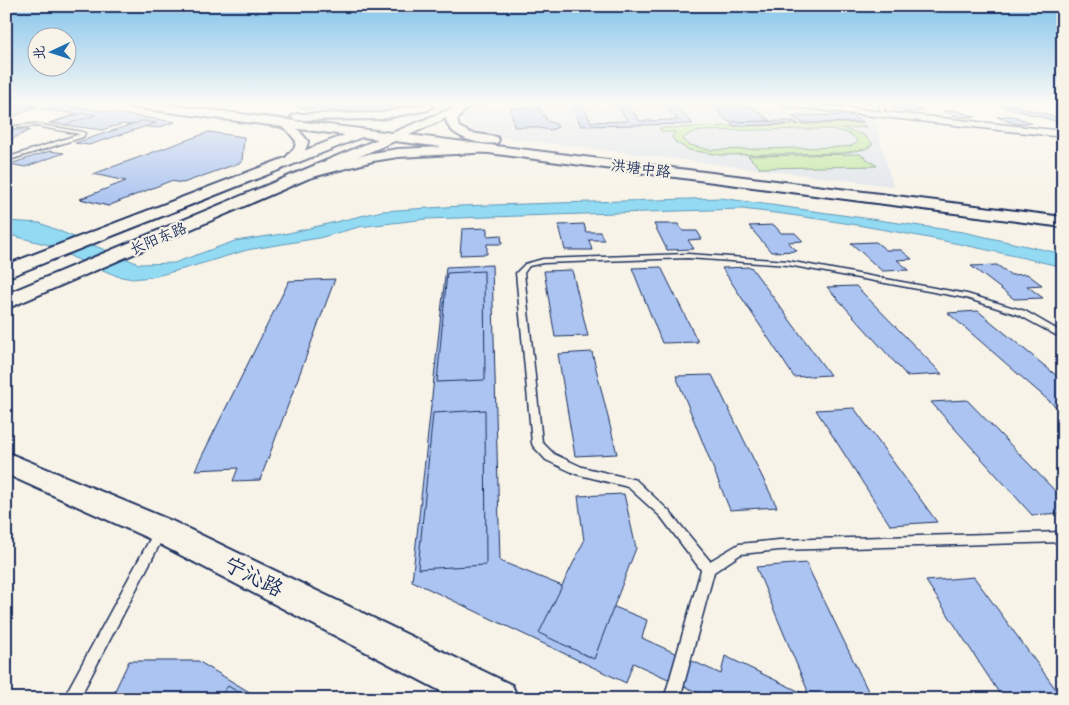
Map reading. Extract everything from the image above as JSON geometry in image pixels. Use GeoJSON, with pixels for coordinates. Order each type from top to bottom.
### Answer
{"type":"FeatureCollection","features":[{"type":"Feature","properties":{"kind":"main road","name":"长阳东路"},"geometry":{"type":"LineString","coordinates":[[6,272],[352,137]]}},
{"type":"Feature","properties":{"kind":"main road","name":"洪塘中路"},"geometry":{"type":"LineString","coordinates":[[397,137],[495,145],[1063,211]]}},
{"type":"Feature","properties":{"kind":"main road","name":"长阳东路"},"geometry":{"type":"LineString","coordinates":[[6,302],[397,137]]}},
{"type":"Feature","properties":{"kind":"main road","name":"洪塘中路"},"geometry":{"type":"LineString","coordinates":[[447,137],[1063,222]]}},
{"type":"Feature","properties":{"kind":"street"},"geometry":{"type":"LineString","coordinates":[[289,162],[302,148],[302,141],[299,137]]}},
{"type":"Feature","properties":{"kind":"street"},"geometry":{"type":"LineString","coordinates":[[473,137],[495,145]]}},
{"type":"Feature","properties":{"kind":"street"},"geometry":{"type":"LineString","coordinates":[[309,174],[372,157],[495,145]]}},
{"type":"Feature","properties":{"kind":"street","name":"宁沁路"},"geometry":{"type":"LineString","coordinates":[[6,462],[161,530],[498,699]]}},
{"type":"Feature","properties":{"kind":"lane"},"geometry":{"type":"LineString","coordinates":[[6,160],[78,137]]}},
{"type":"Feature","properties":{"kind":"lane"},"geometry":{"type":"LineString","coordinates":[[708,569],[666,514],[632,483],[580,471],[550,458],[537,443],[520,273],[527,265],[543,261],[688,256],[788,263],[967,296],[1022,313],[1063,337]]}},
{"type":"Feature","properties":{"kind":"lane"},"geometry":{"type":"LineString","coordinates":[[71,699],[161,530]]}},
{"type":"Feature","properties":{"kind":"lane"},"geometry":{"type":"LineString","coordinates":[[672,699],[708,569],[739,549],[779,545],[1063,537]]}},
{"type":"Feature","properties":{"kind":"shaded area"},"geometry":{"type":"Polygon","coordinates":[[[496,137],[879,137],[893,186],[496,137]]]}},
{"type":"Feature","properties":{"kind":"green space"},"geometry":{"type":"Polygon","coordinates":[[[672,137],[685,137],[683,139],[690,145],[710,150],[843,147],[851,146],[858,142],[854,137],[866,137],[873,144],[866,149],[843,153],[720,155],[689,150],[675,142],[672,137]]]}},
{"type":"Feature","properties":{"kind":"green space"},"geometry":{"type":"Polygon","coordinates":[[[860,154],[877,166],[760,168],[748,156],[860,154]]]}},
{"type":"Feature","properties":{"kind":"water"},"geometry":{"type":"Polygon","coordinates":[[[721,198],[963,232],[1063,254],[1063,267],[903,233],[742,209],[426,219],[359,227],[319,238],[247,250],[152,277],[132,279],[117,276],[72,257],[53,246],[6,234],[6,221],[40,223],[139,264],[174,263],[235,241],[289,233],[382,211],[460,206],[721,198]]]}},
{"type":"Feature","properties":{"kind":"building"},"geometry":{"type":"Polygon","coordinates":[[[6,137],[16,137],[6,142],[6,137]]]}},
{"type":"Feature","properties":{"kind":"building"},"geometry":{"type":"Polygon","coordinates":[[[94,137],[114,137],[89,145],[75,143],[94,137]]]}},
{"type":"Feature","properties":{"kind":"building"},"geometry":{"type":"Polygon","coordinates":[[[195,137],[244,137],[242,162],[183,183],[170,181],[108,206],[80,199],[126,181],[93,174],[195,137]]]}},
{"type":"Feature","properties":{"kind":"building"},"geometry":{"type":"Polygon","coordinates":[[[50,151],[64,153],[25,167],[10,164],[50,151]]]}},
{"type":"Feature","properties":{"kind":"building"},"geometry":{"type":"Polygon","coordinates":[[[584,224],[586,232],[600,232],[604,240],[589,240],[592,250],[565,250],[559,225],[584,224]]]}},
{"type":"Feature","properties":{"kind":"building"},"geometry":{"type":"Polygon","coordinates":[[[654,224],[678,224],[683,231],[697,231],[702,239],[688,240],[694,249],[667,250],[654,224]]]}},
{"type":"Feature","properties":{"kind":"building"},"geometry":{"type":"Polygon","coordinates":[[[774,225],[781,233],[795,233],[803,241],[788,242],[797,251],[771,252],[749,226],[774,225]]]}},
{"type":"Feature","properties":{"kind":"building"},"geometry":{"type":"Polygon","coordinates":[[[487,228],[487,236],[501,235],[502,244],[487,244],[487,254],[460,255],[462,229],[487,228]]]}},
{"type":"Feature","properties":{"kind":"building"},"geometry":{"type":"Polygon","coordinates":[[[876,242],[886,250],[901,250],[912,259],[897,260],[909,270],[882,271],[851,243],[876,242]]]}},
{"type":"Feature","properties":{"kind":"building"},"geometry":{"type":"Polygon","coordinates":[[[492,265],[500,561],[647,620],[642,638],[721,674],[725,656],[815,699],[712,699],[633,663],[626,683],[412,581],[446,267],[492,265]]]}},
{"type":"Feature","properties":{"kind":"building"},"geometry":{"type":"Polygon","coordinates":[[[997,265],[1011,275],[1027,274],[1042,285],[1027,286],[1043,298],[1014,299],[971,266],[997,265]]]}},
{"type":"Feature","properties":{"kind":"building"},"geometry":{"type":"Polygon","coordinates":[[[661,267],[698,342],[662,343],[632,268],[661,267]]]}},
{"type":"Feature","properties":{"kind":"building"},"geometry":{"type":"Polygon","coordinates":[[[751,267],[830,375],[794,377],[722,268],[751,267]]]}},
{"type":"Feature","properties":{"kind":"building"},"geometry":{"type":"Polygon","coordinates":[[[572,270],[588,336],[555,337],[544,271],[572,270]]]}},
{"type":"Feature","properties":{"kind":"building"},"geometry":{"type":"Polygon","coordinates":[[[484,271],[485,380],[437,382],[447,273],[484,271]]]}},
{"type":"Feature","properties":{"kind":"building"},"geometry":{"type":"Polygon","coordinates":[[[335,279],[260,480],[233,481],[238,468],[195,470],[289,281],[335,279]]]}},
{"type":"Feature","properties":{"kind":"building"},"geometry":{"type":"Polygon","coordinates":[[[856,286],[942,374],[907,376],[827,287],[856,286]]]}},
{"type":"Feature","properties":{"kind":"building"},"geometry":{"type":"Polygon","coordinates":[[[978,311],[1063,381],[1063,413],[948,313],[978,311]]]}},
{"type":"Feature","properties":{"kind":"building"},"geometry":{"type":"Polygon","coordinates":[[[592,352],[617,454],[575,456],[558,354],[592,352]]]}},
{"type":"Feature","properties":{"kind":"building"},"geometry":{"type":"Polygon","coordinates":[[[712,375],[777,507],[730,510],[676,376],[712,375]]]}},
{"type":"Feature","properties":{"kind":"building"},"geometry":{"type":"Polygon","coordinates":[[[967,400],[1063,499],[1063,513],[1032,515],[931,402],[967,400]]]}},
{"type":"Feature","properties":{"kind":"building"},"geometry":{"type":"Polygon","coordinates":[[[854,408],[937,522],[890,525],[816,410],[854,408]]]}},
{"type":"Feature","properties":{"kind":"building"},"geometry":{"type":"Polygon","coordinates":[[[485,410],[486,565],[418,569],[433,413],[485,410]]]}},
{"type":"Feature","properties":{"kind":"building"},"geometry":{"type":"Polygon","coordinates":[[[624,494],[636,548],[594,659],[539,633],[584,541],[578,496],[624,494]]]}},
{"type":"Feature","properties":{"kind":"building"},"geometry":{"type":"Polygon","coordinates":[[[806,563],[872,699],[806,699],[807,689],[756,567],[806,563]]]}},
{"type":"Feature","properties":{"kind":"building"},"geometry":{"type":"Polygon","coordinates":[[[974,577],[1063,699],[1003,699],[926,581],[974,577]]]}},
{"type":"Feature","properties":{"kind":"building"},"geometry":{"type":"Polygon","coordinates":[[[129,661],[198,661],[261,699],[111,699],[129,661]]]}},
{"type":"Feature","properties":{"kind":"building"},"geometry":{"type":"Polygon","coordinates":[[[228,686],[250,699],[218,699],[228,686]]]}}]}
